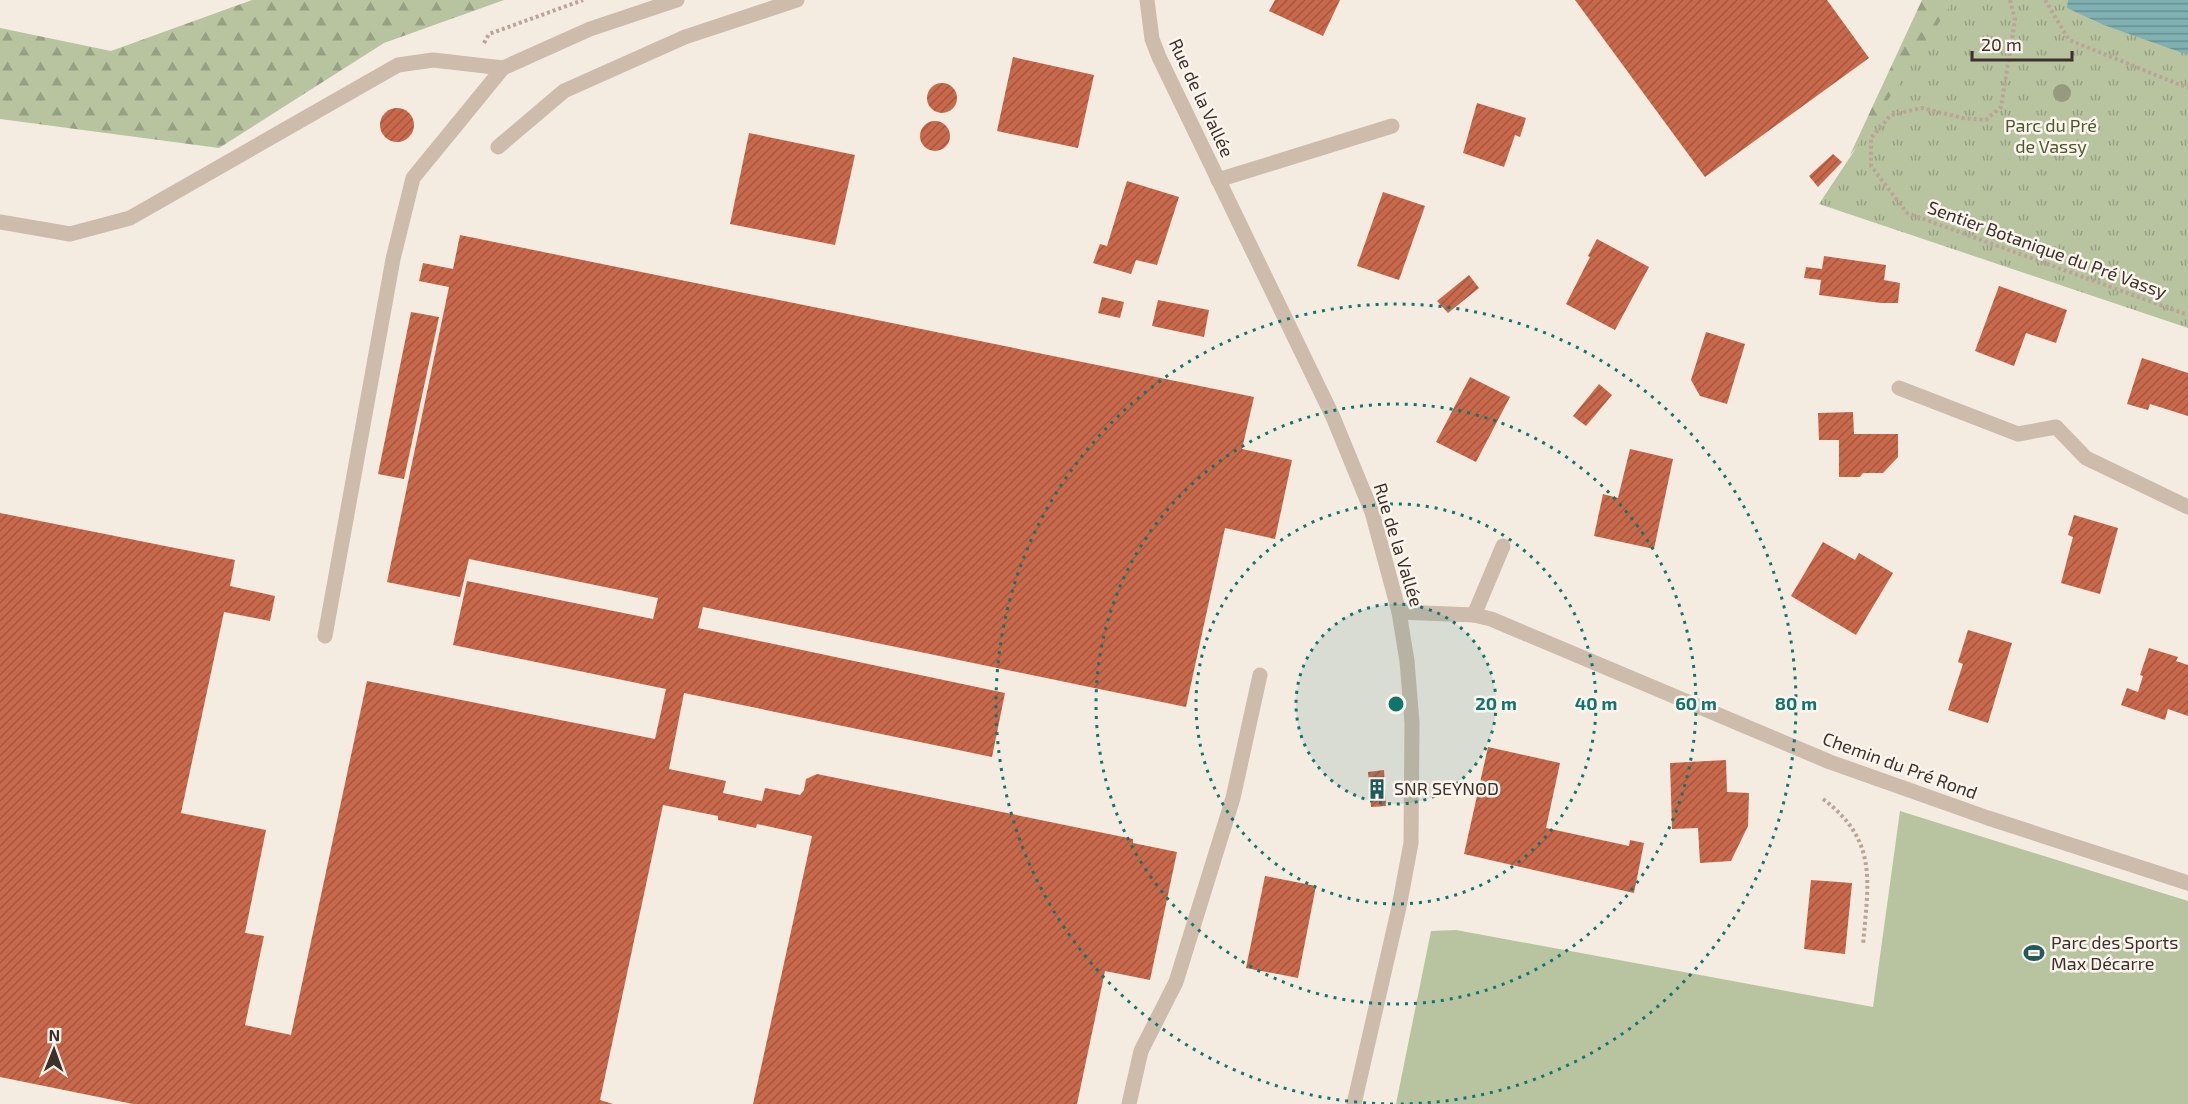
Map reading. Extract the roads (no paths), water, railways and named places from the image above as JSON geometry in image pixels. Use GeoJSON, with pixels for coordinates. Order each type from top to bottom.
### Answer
{"type":"FeatureCollection","features":[{"type":"Feature","properties":{"kind":"street"},"geometry":{"type":"LineString","coordinates":[[325,636],[393,259],[413,178],[504,68],[590,29],[677,0]]}},
{"type":"Feature","properties":{"kind":"street"},"geometry":{"type":"LineString","coordinates":[[498,147],[564,91],[685,37],[797,0]]}},
{"type":"Feature","properties":{"kind":"street","name":"Rue de la Vallée"},"geometry":{"type":"LineString","coordinates":[[1147,0],[1152,39],[1333,417],[1372,512],[1400,612],[1412,723],[1411,843],[1399,907],[1354,1104]]}},
{"type":"Feature","properties":{"kind":"street"},"geometry":{"type":"LineString","coordinates":[[0,222],[70,234],[130,218],[398,65],[433,60],[504,68]]}},
{"type":"Feature","properties":{"kind":"street"},"geometry":{"type":"LineString","coordinates":[[1218,180],[1392,126]]}},
{"type":"Feature","properties":{"kind":"street"},"geometry":{"type":"LineString","coordinates":[[1899,388],[2018,434],[2056,427],[2086,458],[2188,507]]}},
{"type":"Feature","properties":{"kind":"street"},"geometry":{"type":"LineString","coordinates":[[1474,615],[1503,546]]}},
{"type":"Feature","properties":{"kind":"street","name":"Chemin du Pré Rond"},"geometry":{"type":"LineString","coordinates":[[1400,612],[1474,615],[1502,624],[1830,762],[1988,818],[2188,883]]}},
{"type":"Feature","properties":{"kind":"street"},"geometry":{"type":"LineString","coordinates":[[1129,1104],[1141,1051],[1176,982],[1233,798],[1260,675]]}},
{"type":"Feature","properties":{"kind":"water"},"geometry":{"type":"Polygon","coordinates":[[[2068,0],[2188,0],[2188,55],[2104,25],[2067,8],[2068,0]]]}},
{"type":"Feature","properties":{"kind":"place","name":"SNR SEYNOD"},"geometry":{"type":"Point","coordinates":[1377,789]}},
{"type":"Feature","properties":{"kind":"place","name":"Parc des Sports Max Décarre"},"geometry":{"type":"Point","coordinates":[2034,953]}},
{"type":"Feature","properties":{"kind":"park label","name":"Parc du Pré de Vassy"},"geometry":{"type":"Point","coordinates":[2051,136]}}]}
